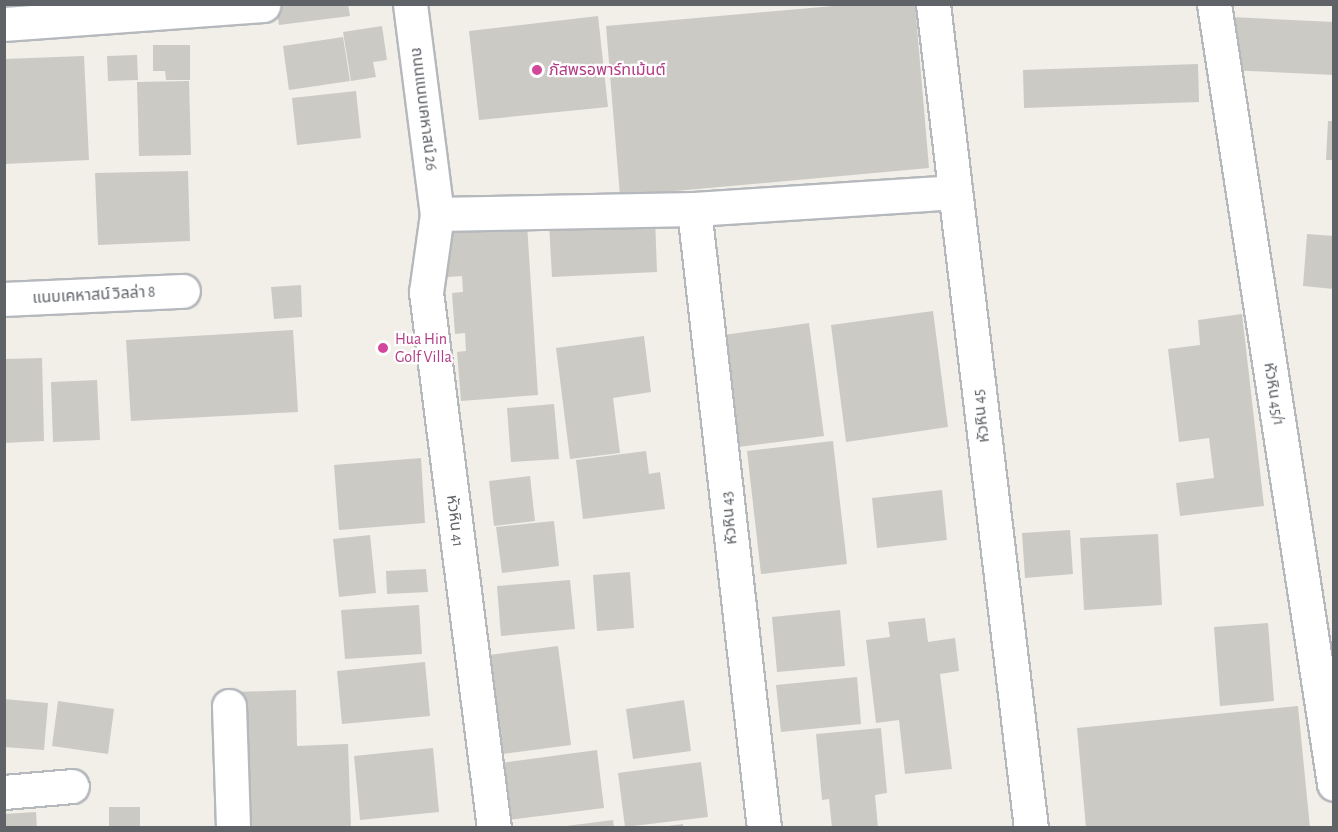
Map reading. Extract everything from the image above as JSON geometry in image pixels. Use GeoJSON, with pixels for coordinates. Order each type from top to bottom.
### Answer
{"type":"FeatureCollection","features":[{"type":"Feature","properties":{"kind":"street","name":"ถนนแนบเคหาสน์ 26"},"geometry":{"type":"LineString","coordinates":[[410,4],[437,214]]}},
{"type":"Feature","properties":{"kind":"street","name":"หัวหิน 45"},"geometry":{"type":"LineString","coordinates":[[933,4],[1031,828]]}},
{"type":"Feature","properties":{"kind":"street","name":"หัวหิน 45/1"},"geometry":{"type":"LineString","coordinates":[[1214,4],[1321,612],[1334,784]]}},
{"type":"Feature","properties":{"kind":"street"},"geometry":{"type":"LineString","coordinates":[[4,24],[263,5]]}},
{"type":"Feature","properties":{"kind":"street"},"geometry":{"type":"LineString","coordinates":[[437,214],[694,209],[954,192]]}},
{"type":"Feature","properties":{"kind":"street","name":"หัวหิน 43"},"geometry":{"type":"LineString","coordinates":[[694,209],[764,828]]}},
{"type":"Feature","properties":{"kind":"street","name":"หัวหิน 41"},"geometry":{"type":"LineString","coordinates":[[437,214],[426,292],[494,828]]}},
{"type":"Feature","properties":{"kind":"street","name":"แนบเคหาสน์ วิลล่า 8"},"geometry":{"type":"LineString","coordinates":[[4,299],[183,291]]}},
{"type":"Feature","properties":{"kind":"street"},"geometry":{"type":"LineString","coordinates":[[229,706],[233,828]]}},
{"type":"Feature","properties":{"kind":"street"},"geometry":{"type":"LineString","coordinates":[[4,792],[72,786]]}},
{"type":"Feature","properties":{"kind":"building"},"geometry":{"type":"Polygon","coordinates":[[[276,4],[348,4],[350,16],[279,25],[276,4]]]}},
{"type":"Feature","properties":{"kind":"building"},"geometry":{"type":"Polygon","coordinates":[[[856,4],[915,4],[929,168],[620,196],[606,26],[856,4]]]}},
{"type":"Feature","properties":{"kind":"building"},"geometry":{"type":"Polygon","coordinates":[[[598,16],[608,107],[479,120],[469,31],[598,16]]]}},
{"type":"Feature","properties":{"kind":"building"},"geometry":{"type":"Polygon","coordinates":[[[1231,17],[1334,22],[1334,75],[1228,70],[1231,17]]]}},
{"type":"Feature","properties":{"kind":"building"},"geometry":{"type":"Polygon","coordinates":[[[382,26],[387,60],[373,62],[376,77],[351,81],[343,32],[382,26]]]}},
{"type":"Feature","properties":{"kind":"building"},"geometry":{"type":"Polygon","coordinates":[[[343,37],[350,81],[289,90],[283,46],[343,37]]]}},
{"type":"Feature","properties":{"kind":"building"},"geometry":{"type":"Polygon","coordinates":[[[153,45],[190,45],[190,80],[166,80],[165,71],[153,71],[153,45]]]}},
{"type":"Feature","properties":{"kind":"building"},"geometry":{"type":"Polygon","coordinates":[[[137,55],[138,80],[108,81],[107,56],[137,55]]]}},
{"type":"Feature","properties":{"kind":"building"},"geometry":{"type":"Polygon","coordinates":[[[84,56],[89,160],[4,164],[4,59],[84,56]]]}},
{"type":"Feature","properties":{"kind":"building"},"geometry":{"type":"Polygon","coordinates":[[[1198,64],[1199,102],[1024,108],[1023,70],[1198,64]]]}},
{"type":"Feature","properties":{"kind":"building"},"geometry":{"type":"Polygon","coordinates":[[[189,81],[191,155],[139,156],[137,82],[189,81]]]}},
{"type":"Feature","properties":{"kind":"building"},"geometry":{"type":"Polygon","coordinates":[[[356,91],[361,138],[297,145],[292,98],[356,91]]]}},
{"type":"Feature","properties":{"kind":"building"},"geometry":{"type":"Polygon","coordinates":[[[1328,121],[1334,121],[1334,160],[1326,160],[1328,121]]]}},
{"type":"Feature","properties":{"kind":"building"},"geometry":{"type":"Polygon","coordinates":[[[188,171],[190,241],[98,245],[95,173],[188,171]]]}},
{"type":"Feature","properties":{"kind":"building"},"geometry":{"type":"Polygon","coordinates":[[[655,218],[657,272],[552,277],[549,223],[655,218]]]}},
{"type":"Feature","properties":{"kind":"building"},"geometry":{"type":"Polygon","coordinates":[[[527,224],[538,395],[461,401],[457,352],[466,351],[465,333],[455,334],[452,293],[463,292],[462,276],[448,277],[445,229],[527,224]]]}},
{"type":"Feature","properties":{"kind":"building"},"geometry":{"type":"Polygon","coordinates":[[[1307,234],[1334,236],[1334,289],[1303,286],[1307,234]]]}},
{"type":"Feature","properties":{"kind":"building"},"geometry":{"type":"Polygon","coordinates":[[[301,285],[302,317],[274,319],[271,287],[301,285]]]}},
{"type":"Feature","properties":{"kind":"building"},"geometry":{"type":"Polygon","coordinates":[[[933,311],[948,427],[846,442],[831,325],[933,311]]]}},
{"type":"Feature","properties":{"kind":"building"},"geometry":{"type":"Polygon","coordinates":[[[1242,314],[1264,506],[1180,516],[1176,483],[1214,478],[1209,438],[1179,442],[1168,349],[1200,345],[1198,320],[1242,314]]]}},
{"type":"Feature","properties":{"kind":"building"},"geometry":{"type":"Polygon","coordinates":[[[809,323],[824,436],[738,447],[724,335],[809,323]]]}},
{"type":"Feature","properties":{"kind":"building"},"geometry":{"type":"Polygon","coordinates":[[[293,330],[298,412],[131,421],[126,340],[293,330]]]}},
{"type":"Feature","properties":{"kind":"building"},"geometry":{"type":"Polygon","coordinates":[[[644,336],[651,392],[613,398],[620,453],[570,459],[556,348],[644,336]]]}},
{"type":"Feature","properties":{"kind":"building"},"geometry":{"type":"Polygon","coordinates":[[[42,358],[44,441],[4,443],[4,359],[42,358]]]}},
{"type":"Feature","properties":{"kind":"building"},"geometry":{"type":"Polygon","coordinates":[[[97,380],[100,440],[53,442],[51,382],[97,380]]]}},
{"type":"Feature","properties":{"kind":"building"},"geometry":{"type":"Polygon","coordinates":[[[554,404],[559,459],[511,462],[507,408],[554,404]]]}},
{"type":"Feature","properties":{"kind":"building"},"geometry":{"type":"Polygon","coordinates":[[[833,441],[847,564],[761,574],[747,451],[833,441]]]}},
{"type":"Feature","properties":{"kind":"building"},"geometry":{"type":"Polygon","coordinates":[[[646,451],[649,474],[660,472],[665,509],[583,519],[576,460],[646,451]]]}},
{"type":"Feature","properties":{"kind":"building"},"geometry":{"type":"Polygon","coordinates":[[[421,458],[425,523],[339,530],[334,465],[421,458]]]}},
{"type":"Feature","properties":{"kind":"building"},"geometry":{"type":"Polygon","coordinates":[[[530,476],[535,521],[494,526],[489,481],[530,476]]]}},
{"type":"Feature","properties":{"kind":"building"},"geometry":{"type":"Polygon","coordinates":[[[942,490],[947,540],[877,548],[872,498],[942,490]]]}},
{"type":"Feature","properties":{"kind":"building"},"geometry":{"type":"Polygon","coordinates":[[[554,521],[559,566],[502,573],[496,527],[554,521]]]}},
{"type":"Feature","properties":{"kind":"building"},"geometry":{"type":"Polygon","coordinates":[[[1070,530],[1073,574],[1025,578],[1022,533],[1070,530]]]}},
{"type":"Feature","properties":{"kind":"building"},"geometry":{"type":"Polygon","coordinates":[[[1158,534],[1162,605],[1084,610],[1080,538],[1158,534]]]}},
{"type":"Feature","properties":{"kind":"building"},"geometry":{"type":"Polygon","coordinates":[[[370,535],[376,593],[339,597],[333,539],[370,535]]]}},
{"type":"Feature","properties":{"kind":"building"},"geometry":{"type":"Polygon","coordinates":[[[426,569],[428,592],[387,594],[386,571],[426,569]]]}},
{"type":"Feature","properties":{"kind":"building"},"geometry":{"type":"Polygon","coordinates":[[[630,572],[634,628],[597,631],[593,575],[630,572]]]}},
{"type":"Feature","properties":{"kind":"building"},"geometry":{"type":"Polygon","coordinates":[[[570,580],[575,629],[501,636],[497,586],[570,580]]]}},
{"type":"Feature","properties":{"kind":"building"},"geometry":{"type":"Polygon","coordinates":[[[419,605],[422,654],[345,659],[341,610],[419,605]]]}},
{"type":"Feature","properties":{"kind":"building"},"geometry":{"type":"Polygon","coordinates":[[[840,610],[845,666],[777,672],[772,617],[840,610]]]}},
{"type":"Feature","properties":{"kind":"building"},"geometry":{"type":"Polygon","coordinates":[[[925,618],[928,642],[955,638],[959,671],[940,674],[952,769],[905,774],[899,720],[876,723],[866,640],[890,637],[888,622],[925,618]]]}},
{"type":"Feature","properties":{"kind":"building"},"geometry":{"type":"Polygon","coordinates":[[[1268,623],[1274,701],[1220,706],[1214,627],[1268,623]]]}},
{"type":"Feature","properties":{"kind":"building"},"geometry":{"type":"Polygon","coordinates":[[[558,646],[571,745],[503,754],[489,655],[558,646]]]}},
{"type":"Feature","properties":{"kind":"building"},"geometry":{"type":"Polygon","coordinates":[[[425,662],[430,716],[342,724],[337,671],[425,662]]]}},
{"type":"Feature","properties":{"kind":"building"},"geometry":{"type":"Polygon","coordinates":[[[857,677],[861,724],[781,732],[776,685],[857,677]]]}},
{"type":"Feature","properties":{"kind":"building"},"geometry":{"type":"Polygon","coordinates":[[[296,690],[297,746],[348,744],[351,828],[240,828],[235,692],[296,690]]]}},
{"type":"Feature","properties":{"kind":"building"},"geometry":{"type":"Polygon","coordinates":[[[4,699],[48,703],[44,750],[4,747],[4,699]]]}},
{"type":"Feature","properties":{"kind":"building"},"geometry":{"type":"Polygon","coordinates":[[[684,700],[691,751],[633,759],[626,709],[684,700]]]}},
{"type":"Feature","properties":{"kind":"building"},"geometry":{"type":"Polygon","coordinates":[[[58,701],[114,709],[108,754],[52,746],[58,701]]]}},
{"type":"Feature","properties":{"kind":"building"},"geometry":{"type":"Polygon","coordinates":[[[1298,706],[1310,828],[1086,828],[1077,728],[1298,706]]]}},
{"type":"Feature","properties":{"kind":"building"},"geometry":{"type":"Polygon","coordinates":[[[881,728],[887,793],[875,795],[878,828],[832,828],[829,799],[822,800],[816,734],[881,728]]]}},
{"type":"Feature","properties":{"kind":"building"},"geometry":{"type":"Polygon","coordinates":[[[433,748],[439,812],[360,820],[354,756],[433,748]]]}},
{"type":"Feature","properties":{"kind":"building"},"geometry":{"type":"Polygon","coordinates":[[[597,750],[604,808],[508,820],[501,763],[597,750]]]}},
{"type":"Feature","properties":{"kind":"building"},"geometry":{"type":"Polygon","coordinates":[[[701,762],[708,817],[625,827],[618,773],[701,762]]]}},
{"type":"Feature","properties":{"kind":"building"},"geometry":{"type":"Polygon","coordinates":[[[109,807],[140,807],[140,828],[109,828],[109,807]]]}},
{"type":"Feature","properties":{"kind":"building"},"geometry":{"type":"Polygon","coordinates":[[[36,812],[37,828],[4,828],[4,814],[36,812]]]}},
{"type":"Feature","properties":{"kind":"building"},"geometry":{"type":"Polygon","coordinates":[[[613,820],[614,828],[566,828],[566,826],[613,820]]]}},
{"type":"Feature","properties":{"kind":"building"},"geometry":{"type":"Polygon","coordinates":[[[683,824],[683,828],[669,828],[668,826],[683,824]]]}},
{"type":"Feature","properties":{"kind":"place","name":"ภัสพรอพาร์ทเม้นต์"},"geometry":{"type":"Point","coordinates":[537,70]}},
{"type":"Feature","properties":{"kind":"place","name":"Hua Hin Golf Villa"},"geometry":{"type":"Point","coordinates":[383,348]}}]}
